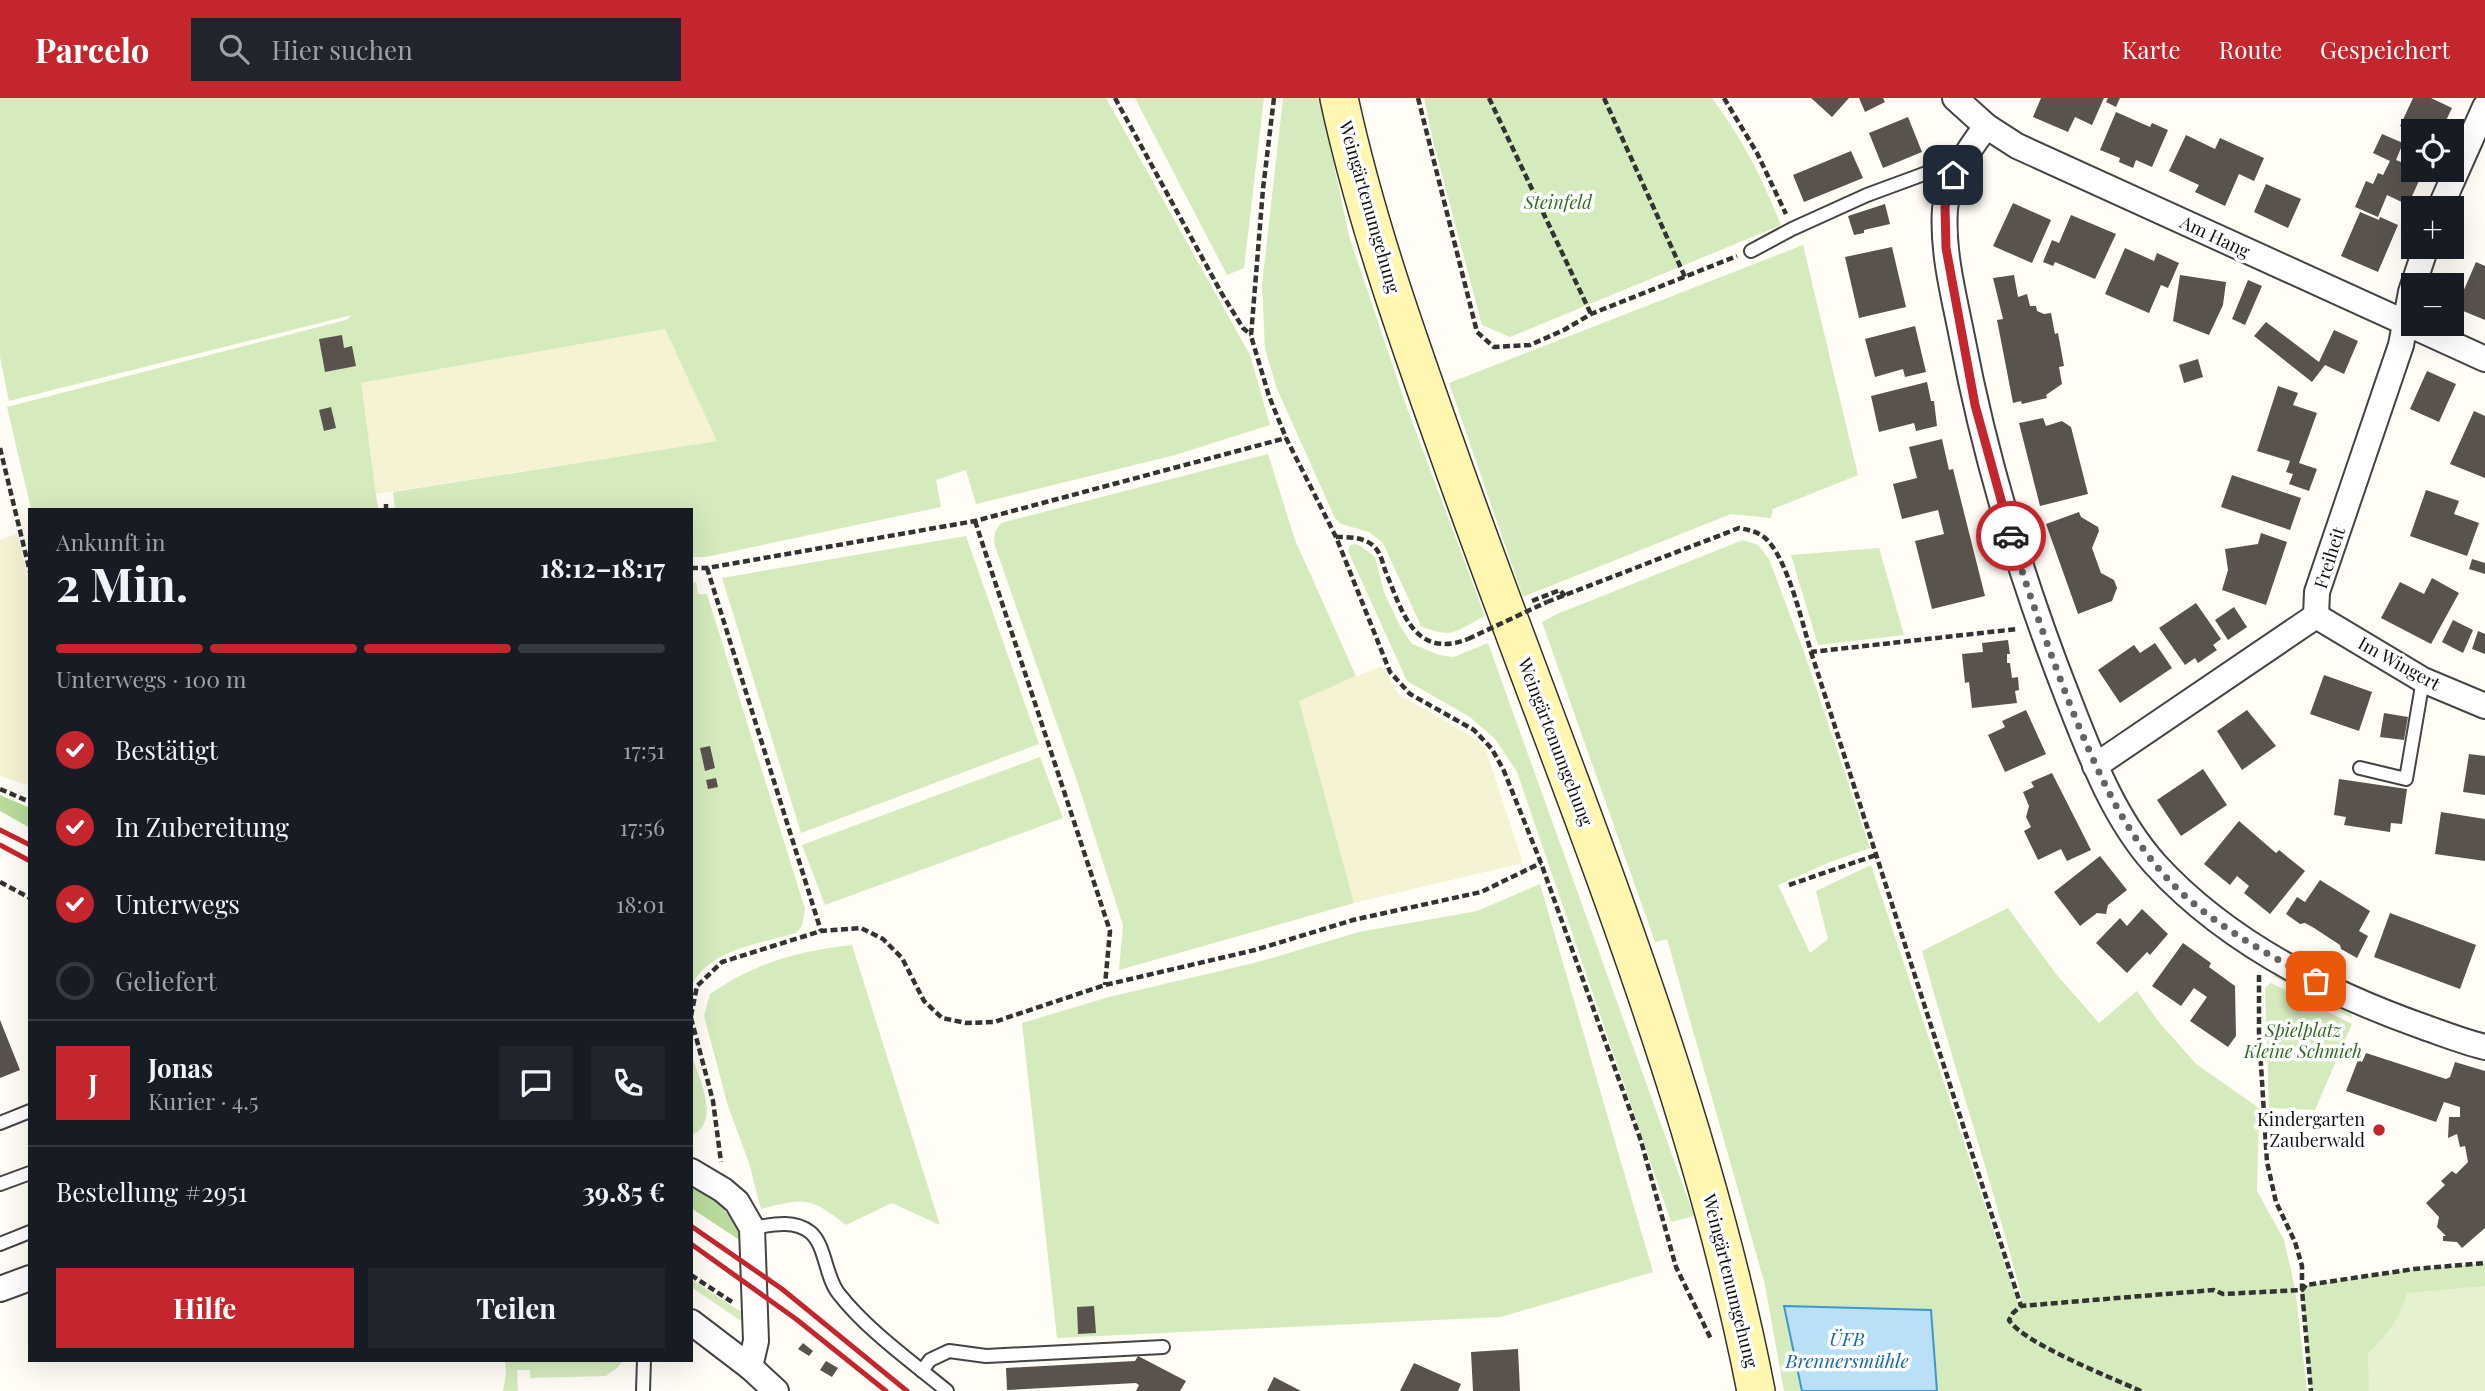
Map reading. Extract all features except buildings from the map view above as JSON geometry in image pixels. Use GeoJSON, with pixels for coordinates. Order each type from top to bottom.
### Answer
{"type":"FeatureCollection","features":[{"type":"Feature","properties":{"kind":"main road","name":"Weingärtenumgehung"},"geometry":{"type":"LineString","coordinates":[[1339,98],[1361,194],[1384,270],[1480,543],[1590,834],[1690,1129],[1743,1325],[1756,1391]]}},
{"type":"Feature","properties":{"kind":"street","name":"Am Hang"},"geometry":{"type":"LineString","coordinates":[[1955,98],[1986,126],[2017,146],[2401,322]]}},
{"type":"Feature","properties":{"kind":"street"},"geometry":{"type":"LineString","coordinates":[[2445,196],[2485,107]]}},
{"type":"Feature","properties":{"kind":"street"},"geometry":{"type":"LineString","coordinates":[[1986,126],[1953,175],[1945,207],[1946,248],[1957,311],[1975,405],[1998,496],[2038,622],[2108,793],[2128,828],[2152,861],[2185,896],[2216,921],[2316,981],[2369,1007],[2485,1047]]}},
{"type":"Feature","properties":{"kind":"street","name":"Freiheit"},"geometry":{"type":"LineString","coordinates":[[2316,616],[2318,592],[2403,336]]}},
{"type":"Feature","properties":{"kind":"street","name":"Am Hang"},"geometry":{"type":"LineString","coordinates":[[2432,336],[2485,359]]}},
{"type":"Feature","properties":{"kind":"street"},"geometry":{"type":"LineString","coordinates":[[2095,766],[2316,616]]}},
{"type":"Feature","properties":{"kind":"street","name":"Im Wingert"},"geometry":{"type":"LineString","coordinates":[[2316,616],[2423,680],[2485,706]]}},
{"type":"Feature","properties":{"kind":"street"},"geometry":{"type":"LineString","coordinates":[[693,1172],[737,1202],[752,1228],[756,1318],[750,1367]]}},
{"type":"Feature","properties":{"kind":"street"},"geometry":{"type":"LineString","coordinates":[[0,1289],[28,1279]]}},
{"type":"Feature","properties":{"kind":"street"},"geometry":{"type":"LineString","coordinates":[[693,1324],[750,1367],[776,1391]]}},
{"type":"Feature","properties":{"kind":"lane"},"geometry":{"type":"LineString","coordinates":[[1751,251],[1867,195],[1932,172],[1953,175]]}},
{"type":"Feature","properties":{"kind":"lane"},"geometry":{"type":"LineString","coordinates":[[2360,768],[2406,779],[2423,680]]}},
{"type":"Feature","properties":{"kind":"lane"},"geometry":{"type":"LineString","coordinates":[[0,1123],[28,1112]]}},
{"type":"Feature","properties":{"kind":"lane"},"geometry":{"type":"LineString","coordinates":[[0,1184],[28,1173]]}},
{"type":"Feature","properties":{"kind":"lane"},"geometry":{"type":"LineString","coordinates":[[752,1228],[780,1223],[798,1226],[810,1232],[819,1244],[825,1266],[837,1292],[856,1314],[947,1391]]}},
{"type":"Feature","properties":{"kind":"lane"},"geometry":{"type":"LineString","coordinates":[[0,1244],[28,1232]]}},
{"type":"Feature","properties":{"kind":"lane"},"geometry":{"type":"LineString","coordinates":[[922,1371],[930,1360],[949,1351],[986,1356],[1163,1347]]}},
{"type":"Feature","properties":{"kind":"lane"},"geometry":{"type":"LineString","coordinates":[[643,1391],[644,1362]]}},
{"type":"Feature","properties":{"kind":"path"},"geometry":{"type":"LineString","coordinates":[[1115,98],[1222,294],[1251,336]]}},
{"type":"Feature","properties":{"kind":"path"},"geometry":{"type":"LineString","coordinates":[[1274,98],[1263,188],[1251,336],[1269,396],[1286,438],[1336,537],[1390,672],[1410,694],[1474,730],[1492,749],[1504,771],[1541,863],[1641,1141],[1676,1267],[1713,1341]]}},
{"type":"Feature","properties":{"kind":"path"},"geometry":{"type":"LineString","coordinates":[[1418,98],[1477,332],[1494,347],[1530,345],[1591,314],[1751,251]]}},
{"type":"Feature","properties":{"kind":"path"},"geometry":{"type":"LineString","coordinates":[[1489,98],[1591,314]]}},
{"type":"Feature","properties":{"kind":"path"},"geometry":{"type":"LineString","coordinates":[[1604,98],[1685,277]]}},
{"type":"Feature","properties":{"kind":"path"},"geometry":{"type":"LineString","coordinates":[[1724,98],[1757,153],[1792,229]]}},
{"type":"Feature","properties":{"kind":"path"},"geometry":{"type":"LineString","coordinates":[[693,568],[706,568],[975,521],[1286,438]]}},
{"type":"Feature","properties":{"kind":"path"},"geometry":{"type":"LineString","coordinates":[[0,448],[28,564]]}},
{"type":"Feature","properties":{"kind":"path"},"geometry":{"type":"LineString","coordinates":[[975,521],[1110,931],[1105,985]]}},
{"type":"Feature","properties":{"kind":"path"},"geometry":{"type":"LineString","coordinates":[[1336,537],[1358,538],[1377,549],[1408,624],[1422,638],[1440,645],[1453,645],[1547,603],[1739,528],[1754,531],[1765,538],[1780,557],[2021,1306]]}},
{"type":"Feature","properties":{"kind":"path"},"geometry":{"type":"LineString","coordinates":[[706,568],[821,931]]}},
{"type":"Feature","properties":{"kind":"path"},"geometry":{"type":"LineString","coordinates":[[1560,590],[1565,596]]}},
{"type":"Feature","properties":{"kind":"path"},"geometry":{"type":"LineString","coordinates":[[1811,652],[2018,629],[2038,622]]}},
{"type":"Feature","properties":{"kind":"path"},"geometry":{"type":"LineString","coordinates":[[0,789],[28,801]]}},
{"type":"Feature","properties":{"kind":"path"},"geometry":{"type":"LineString","coordinates":[[1789,885],[1877,855]]}},
{"type":"Feature","properties":{"kind":"path"},"geometry":{"type":"LineString","coordinates":[[693,1007],[697,986],[722,962],[821,931],[861,928],[883,939],[902,958],[924,1001],[942,1018],[966,1023],[994,1021],[1105,985],[1255,950],[1353,920],[1481,892],[1541,863]]}},
{"type":"Feature","properties":{"kind":"path"},"geometry":{"type":"LineString","coordinates":[[0,882],[28,897]]}},
{"type":"Feature","properties":{"kind":"path"},"geometry":{"type":"LineString","coordinates":[[2265,952],[2259,967],[2259,1033],[2267,1162],[2276,1202],[2295,1242],[2302,1266],[2311,1391]]}},
{"type":"Feature","properties":{"kind":"path"},"geometry":{"type":"LineString","coordinates":[[693,1025],[713,1101],[723,1191]]}},
{"type":"Feature","properties":{"kind":"path"},"geometry":{"type":"LineString","coordinates":[[2302,1290],[2306,1284],[2414,1269],[2485,1264]]}},
{"type":"Feature","properties":{"kind":"path"},"geometry":{"type":"LineString","coordinates":[[693,1276],[756,1318]]}},
{"type":"Feature","properties":{"kind":"path"},"geometry":{"type":"LineString","coordinates":[[2141,1391],[2030,1340],[2014,1328],[2009,1320],[2012,1313],[2021,1306],[2214,1290],[2223,1294],[2302,1290]]}},
{"type":"Feature","properties":{"kind":"shaded area"},"geometry":{"type":"Polygon","coordinates":[[[665,329],[718,441],[376,494],[360,383],[665,329]]]}},
{"type":"Feature","properties":{"kind":"shaded area"},"geometry":{"type":"Polygon","coordinates":[[[17,534],[28,579],[28,785],[0,776],[0,540],[17,534]]]}},
{"type":"Feature","properties":{"kind":"shaded area"},"geometry":{"type":"Polygon","coordinates":[[[1382,666],[1398,694],[1485,747],[1523,863],[1354,903],[1298,700],[1382,666]]]}},
{"type":"Feature","properties":{"kind":"green space"},"geometry":{"type":"Polygon","coordinates":[[[0,98],[1106,98],[1250,355],[1270,425],[1175,455],[976,504],[966,470],[936,480],[941,507],[706,557],[693,557],[693,508],[395,508],[393,492],[717,441],[665,329],[361,383],[378,508],[31,508],[7,407],[346,320],[352,315],[9,401],[0,357],[0,98]]]}},
{"type":"Feature","properties":{"kind":"green space"},"geometry":{"type":"Polygon","coordinates":[[[1135,98],[1264,98],[1244,268],[1227,275],[1135,98]]]}},
{"type":"Feature","properties":{"kind":"green space"},"geometry":{"type":"Polygon","coordinates":[[[1283,98],[1320,98],[1349,236],[1407,408],[1485,616],[1454,632],[1441,632],[1421,626],[1383,543],[1369,532],[1341,524],[1335,518],[1277,389],[1265,349],[1262,285],[1283,98]]]}},
{"type":"Feature","properties":{"kind":"green space","name":"Steinfeld"},"geometry":{"type":"Polygon","coordinates":[[[1424,98],[1712,98],[1751,159],[1781,225],[1510,337],[1482,325],[1424,98]]]}},
{"type":"Feature","properties":{"kind":"green space"},"geometry":{"type":"Polygon","coordinates":[[[1803,245],[1858,475],[1773,509],[1771,518],[1731,514],[1523,597],[1449,383],[1803,245]]]}},
{"type":"Feature","properties":{"kind":"green space"},"geometry":{"type":"Polygon","coordinates":[[[1268,454],[1295,540],[1356,676],[1299,701],[1354,903],[1119,970],[1123,925],[1079,787],[994,543],[995,532],[1001,523],[1268,454]]]}},
{"type":"Feature","properties":{"kind":"green space"},"geometry":{"type":"Polygon","coordinates":[[[966,536],[1039,744],[801,833],[722,578],[966,536]]]}},
{"type":"Feature","properties":{"kind":"green space"},"geometry":{"type":"Polygon","coordinates":[[[1743,540],[1758,545],[1769,559],[1804,652],[1870,848],[1778,885],[1810,953],[1828,939],[1816,891],[1871,865],[2018,1304],[2022,1298],[1922,951],[2008,908],[2056,974],[2099,1023],[2137,991],[2158,1021],[2196,1064],[2259,1108],[2257,1191],[2284,1240],[2295,1288],[2307,1391],[1784,1391],[1765,1285],[1667,939],[1655,942],[1542,622],[1743,540]]]}},
{"type":"Feature","properties":{"kind":"green space"},"geometry":{"type":"Polygon","coordinates":[[[1355,544],[1375,557],[1384,592],[1412,644],[1439,655],[1454,657],[1488,643],[1694,1216],[1671,1222],[1517,772],[1495,739],[1470,717],[1407,681],[1348,551],[1350,545],[1355,544]]]}},
{"type":"Feature","properties":{"kind":"green space"},"geometry":{"type":"Polygon","coordinates":[[[1879,548],[1904,635],[1818,645],[1791,555],[1879,548]]]}},
{"type":"Feature","properties":{"kind":"green space"},"geometry":{"type":"Polygon","coordinates":[[[696,582],[698,594],[707,594],[805,909],[802,926],[796,933],[722,956],[699,974],[693,984],[693,583],[696,582]]]}},
{"type":"Feature","properties":{"kind":"green space"},"geometry":{"type":"Polygon","coordinates":[[[1040,757],[1063,818],[825,905],[802,845],[1040,757]]]}},
{"type":"Feature","properties":{"kind":"green space"},"geometry":{"type":"Polygon","coordinates":[[[0,795],[28,807],[28,827],[0,811],[0,795]]]}},
{"type":"Feature","properties":{"kind":"green space"},"geometry":{"type":"Polygon","coordinates":[[[1540,884],[1653,1272],[1501,1317],[1057,1338],[1022,1023],[1109,997],[1258,962],[1359,932],[1477,911],[1540,884]]]}},
{"type":"Feature","properties":{"kind":"green space"},"geometry":{"type":"Polygon","coordinates":[[[852,945],[940,1225],[892,1203],[846,1225],[823,1209],[806,1202],[761,1209],[749,1163],[728,1106],[704,1016],[710,994],[760,966],[795,955],[852,945]]]}},
{"type":"Feature","properties":{"kind":"green space"},"geometry":{"type":"Polygon","coordinates":[[[2278,972],[2351,1011],[2352,1018],[2273,976],[2278,972]]]}},
{"type":"Feature","properties":{"kind":"green space","name":"Spielplatz Kleine Schmieh"},"geometry":{"type":"Polygon","coordinates":[[[2271,983],[2352,1024],[2315,1110],[2269,1108],[2265,988],[2271,983]]]}},
{"type":"Feature","properties":{"kind":"green space"},"geometry":{"type":"Polygon","coordinates":[[[693,1060],[706,1099],[707,1111],[700,1130],[693,1134],[693,1060]]]}},
{"type":"Feature","properties":{"kind":"green space"},"geometry":{"type":"Polygon","coordinates":[[[693,1180],[704,1186],[742,1231],[744,1243],[693,1209],[693,1180]]]}},
{"type":"Feature","properties":{"kind":"green space"},"geometry":{"type":"Polygon","coordinates":[[[2485,1263],[2485,1391],[2311,1391],[2302,1290],[2306,1285],[2414,1269],[2485,1263]]]}},
{"type":"Feature","properties":{"kind":"green space"},"geometry":{"type":"Polygon","coordinates":[[[693,1280],[746,1315],[741,1321],[693,1288],[693,1280]]]}},
{"type":"Feature","properties":{"kind":"green space"},"geometry":{"type":"Polygon","coordinates":[[[2485,1286],[2485,1391],[2369,1391],[2368,1354],[2397,1319],[2407,1293],[2485,1286]]]}},
{"type":"Feature","properties":{"kind":"green space"},"geometry":{"type":"Polygon","coordinates":[[[505,1362],[622,1362],[606,1376],[530,1378],[530,1370],[517,1370],[518,1391],[503,1391],[505,1362]]]}},
{"type":"Feature","properties":{"kind":"water","name":"ÜFB Brennersmühle"},"geometry":{"type":"Polygon","coordinates":[[[1784,1306],[1931,1310],[1937,1391],[1802,1391],[1784,1306]]]}},
{"type":"Feature","properties":{"kind":"railway"},"geometry":{"type":"LineString","coordinates":[[0,830],[28,844]]}},
{"type":"Feature","properties":{"kind":"railway"},"geometry":{"type":"LineString","coordinates":[[0,845],[28,860]]}},
{"type":"Feature","properties":{"kind":"railway"},"geometry":{"type":"LineString","coordinates":[[693,1227],[782,1289],[907,1391]]}},
{"type":"Feature","properties":{"kind":"railway"},"geometry":{"type":"LineString","coordinates":[[693,1245],[796,1319],[886,1391]]}},
{"type":"Feature","properties":{"kind":"way so far"},"geometry":{"type":"LineString","coordinates":[[2011,536],[2038,622],[2095,766],[2128,828],[2152,861],[2185,896],[2216,921],[2316,981]]}},
{"type":"Feature","properties":{"kind":"place","name":"Kindergarten Zauberwald"},"geometry":{"type":"Point","coordinates":[2379,1130]}},
{"type":"Feature","properties":{"kind":"route"},"geometry":{"type":"LineString","coordinates":[[1953,175],[1945,207],[1946,248],[1975,405],[2011,536]]}}]}
